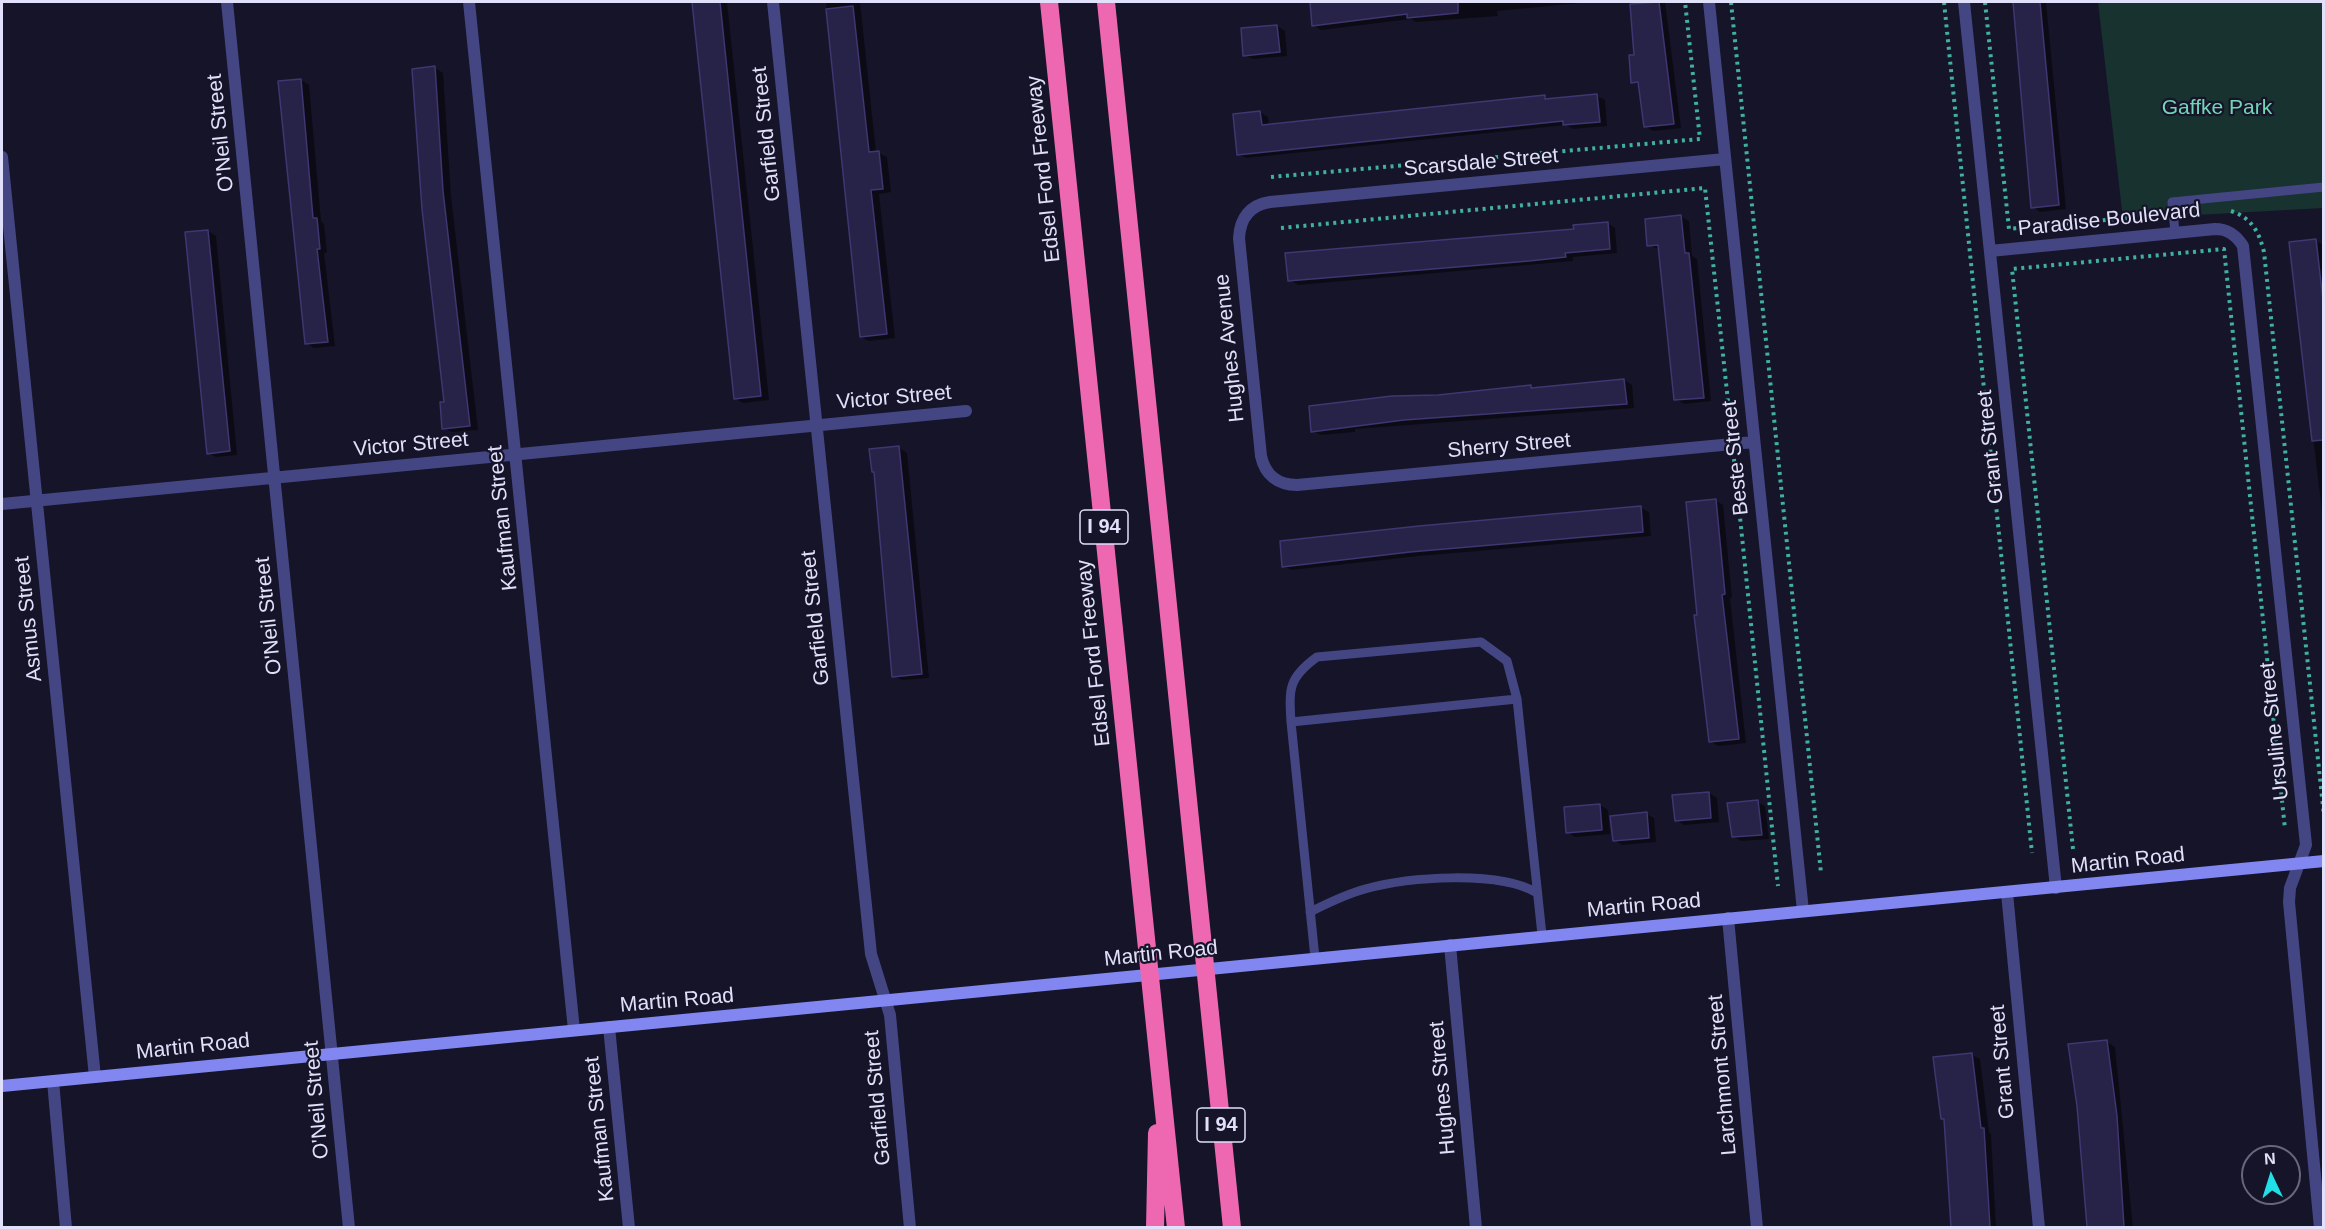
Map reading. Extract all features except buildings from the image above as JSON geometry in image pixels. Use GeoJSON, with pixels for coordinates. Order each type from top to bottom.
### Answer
{"type":"FeatureCollection","features":[{"type":"Feature","properties":{"kind":"highway","name":"Edsel Ford Freeway"},"geometry":{"type":"LineString","coordinates":[[1049,2],[1176,1227]]}},
{"type":"Feature","properties":{"kind":"highway","name":"I 94"},"geometry":{"type":"LineString","coordinates":[[1106,2],[1232,1227]]}},
{"type":"Feature","properties":{"kind":"highway"},"geometry":{"type":"LineString","coordinates":[[1155,1227],[1158,1053]]}},
{"type":"Feature","properties":{"kind":"street","name":"O'Neil Street"},"geometry":{"type":"LineString","coordinates":[[227,2],[349,1227]]}},
{"type":"Feature","properties":{"kind":"street","name":"Kaufman Street"},"geometry":{"type":"LineString","coordinates":[[469,2],[574,1030]]}},
{"type":"Feature","properties":{"kind":"street","name":"Garfield Street"},"geometry":{"type":"LineString","coordinates":[[773,2],[871,954],[890,1015],[910,1227]]}},
{"type":"Feature","properties":{"kind":"street","name":"Beste Street"},"geometry":{"type":"LineString","coordinates":[[1709,2],[1803,911]]}},
{"type":"Feature","properties":{"kind":"street","name":"Grant Street"},"geometry":{"type":"LineString","coordinates":[[1964,2],[2056,888]]}},
{"type":"Feature","properties":{"kind":"street","name":"Asmus Street"},"geometry":{"type":"LineString","coordinates":[[2,157],[95,1077]]}},
{"type":"Feature","properties":{"kind":"street","name":"Scarsdale Street"},"geometry":{"type":"LineString","coordinates":[[1245,215],[1258,204],[1270,202],[1725,159]]}},
{"type":"Feature","properties":{"kind":"street","name":"Hughes Avenue"},"geometry":{"type":"LineString","coordinates":[[1245,215],[1239,238],[1261,456],[1269,476]]}},
{"type":"Feature","properties":{"kind":"street","name":"Paradise Boulevard"},"geometry":{"type":"LineString","coordinates":[[1990,251],[2175,232],[2225,229],[2231,233]]}},
{"type":"Feature","properties":{"kind":"street","name":"Ursuline Street"},"geometry":{"type":"LineString","coordinates":[[2231,233],[2243,246],[2247,266],[2306,845],[2290,888],[2289,902],[2320,1227]]}},
{"type":"Feature","properties":{"kind":"street","name":"Victor Street"},"geometry":{"type":"LineString","coordinates":[[2,504],[966,411]]}},
{"type":"Feature","properties":{"kind":"street","name":"Sherry Street"},"geometry":{"type":"LineString","coordinates":[[1269,476],[1278,482],[1298,486],[1754,442]]}},
{"type":"Feature","properties":{"kind":"street","name":"Martin Road"},"geometry":{"type":"LineString","coordinates":[[2,1086],[333,1052],[886,1001],[1542,935],[2007,893],[2324,861]]}},
{"type":"Feature","properties":{"kind":"street","name":"Grant Street"},"geometry":{"type":"LineString","coordinates":[[2007,893],[2039,1227]]}},
{"type":"Feature","properties":{"kind":"street","name":"Larchmont Street"},"geometry":{"type":"LineString","coordinates":[[1728,918],[1757,1227]]}},
{"type":"Feature","properties":{"kind":"street","name":"Hughes Street"},"geometry":{"type":"LineString","coordinates":[[1450,945],[1476,1227]]}},
{"type":"Feature","properties":{"kind":"street","name":"Kaufman Street"},"geometry":{"type":"LineString","coordinates":[[609,1027],[629,1227]]}},
{"type":"Feature","properties":{"kind":"street"},"geometry":{"type":"LineString","coordinates":[[53,1081],[66,1227]]}},
{"type":"Feature","properties":{"kind":"lane"},"geometry":{"type":"LineString","coordinates":[[2175,232],[2172,202],[2324,187]]}},
{"type":"Feature","properties":{"kind":"lane"},"geometry":{"type":"LineString","coordinates":[[1315,958],[1289,690],[1303,668],[1317,657],[1481,642],[1507,661],[1517,699],[1542,935]]}},
{"type":"Feature","properties":{"kind":"lane"},"geometry":{"type":"LineString","coordinates":[[1291,722],[1517,699]]}},
{"type":"Feature","properties":{"kind":"lane"},"geometry":{"type":"LineString","coordinates":[[1310,912],[1366,888],[1406,882],[1473,878],[1505,880],[1537,893]]}},
{"type":"Feature","properties":{"kind":"path"},"geometry":{"type":"LineString","coordinates":[[1271,177],[1700,139],[1685,2]]}},
{"type":"Feature","properties":{"kind":"path"},"geometry":{"type":"LineString","coordinates":[[1731,2],[1821,873]]}},
{"type":"Feature","properties":{"kind":"path"},"geometry":{"type":"LineString","coordinates":[[1944,2],[2032,853]]}},
{"type":"Feature","properties":{"kind":"path"},"geometry":{"type":"LineString","coordinates":[[1985,2],[2009,229],[2173,214]]}},
{"type":"Feature","properties":{"kind":"path"},"geometry":{"type":"LineString","coordinates":[[1281,228],[1705,188],[1731,429]]}},
{"type":"Feature","properties":{"kind":"path"},"geometry":{"type":"LineString","coordinates":[[2223,210],[2245,217],[2255,227],[2264,252],[2324,816]]}},
{"type":"Feature","properties":{"kind":"path"},"geometry":{"type":"LineString","coordinates":[[2073,849],[2012,270],[2201,251],[2224,249],[2285,829]]}},
{"type":"Feature","properties":{"kind":"path"},"geometry":{"type":"LineString","coordinates":[[1734,458],[1778,886]]}},
{"type":"Feature","properties":{"kind":"green space","name":"Gaffke Park"},"geometry":{"type":"Polygon","coordinates":[[[2098,2],[2323,2],[2323,208],[2123,219],[2098,2]]]}}]}
